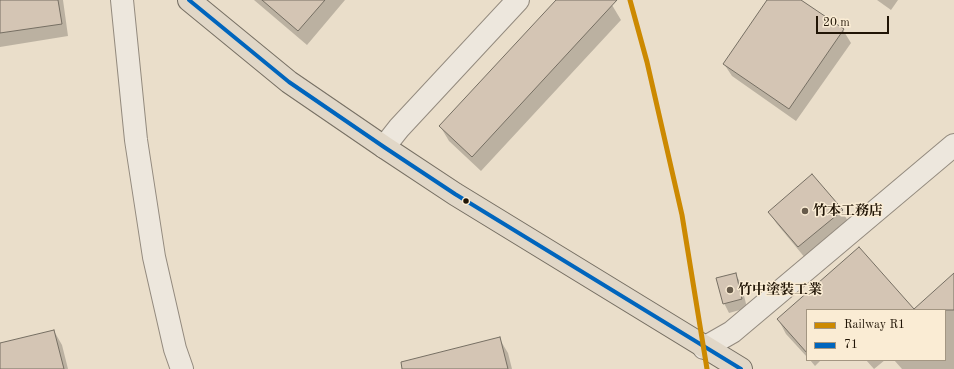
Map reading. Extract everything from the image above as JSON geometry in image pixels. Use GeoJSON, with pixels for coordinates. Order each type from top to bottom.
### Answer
{"type":"FeatureCollection","features":[{"type":"Feature","properties":{"kind":"main road"},"geometry":{"type":"LineString","coordinates":[[189,0],[289,82],[384,147],[461,198],[704,348],[741,369]]}},
{"type":"Feature","properties":{"kind":"street"},"geometry":{"type":"LineString","coordinates":[[122,0],[136,140],[153,250],[175,349],[182,369]]}},
{"type":"Feature","properties":{"kind":"street"},"geometry":{"type":"LineString","coordinates":[[384,147],[399,128],[518,0]]}},
{"type":"Feature","properties":{"kind":"street"},"geometry":{"type":"LineString","coordinates":[[704,348],[732,332],[954,145]]}},
{"type":"Feature","properties":{"kind":"building"},"geometry":{"type":"Polygon","coordinates":[[[0,0],[58,0],[62,24],[0,33],[0,0]]]}},
{"type":"Feature","properties":{"kind":"building"},"geometry":{"type":"Polygon","coordinates":[[[262,0],[325,0],[298,31],[262,0]]]}},
{"type":"Feature","properties":{"kind":"building"},"geometry":{"type":"Polygon","coordinates":[[[556,0],[617,0],[472,157],[439,126],[556,0]]]}},
{"type":"Feature","properties":{"kind":"building"},"geometry":{"type":"Polygon","coordinates":[[[767,0],[801,0],[844,29],[789,109],[723,64],[767,0]]]}},
{"type":"Feature","properties":{"kind":"building","name":"竹本工務店"},"geometry":{"type":"Polygon","coordinates":[[[812,174],[843,210],[798,247],[768,212],[812,174]]]}},
{"type":"Feature","properties":{"kind":"building"},"geometry":{"type":"Polygon","coordinates":[[[859,247],[914,309],[806,309],[806,352],[777,319],[859,247]]]}},
{"type":"Feature","properties":{"kind":"building","name":"竹中塗装工業"},"geometry":{"type":"Polygon","coordinates":[[[736,273],[742,299],[723,304],[716,278],[736,273]]]}},
{"type":"Feature","properties":{"kind":"building"},"geometry":{"type":"Polygon","coordinates":[[[954,273],[954,310],[946,309],[914,309],[954,273]]]}},
{"type":"Feature","properties":{"kind":"building"},"geometry":{"type":"Polygon","coordinates":[[[54,330],[64,369],[0,369],[0,343],[54,330]]]}},
{"type":"Feature","properties":{"kind":"building"},"geometry":{"type":"Polygon","coordinates":[[[500,337],[508,369],[402,369],[401,362],[500,337]]]}},
{"type":"Feature","properties":{"kind":"rail line","name":"R1"},"geometry":{"type":"LineString","coordinates":[[630,0],[647,62],[682,215],[707,369]]}},
{"type":"Feature","properties":{"kind":"transit line","name":"71"},"geometry":{"type":"LineString","coordinates":[[189,0],[289,82],[384,147],[455,194],[741,369]]}},
{"type":"Feature","properties":{"kind":"place","name":"竹本工務店"},"geometry":{"type":"Point","coordinates":[805,211]}},
{"type":"Feature","properties":{"kind":"place","name":"竹中塗装工業"},"geometry":{"type":"Point","coordinates":[730,290]}}]}
